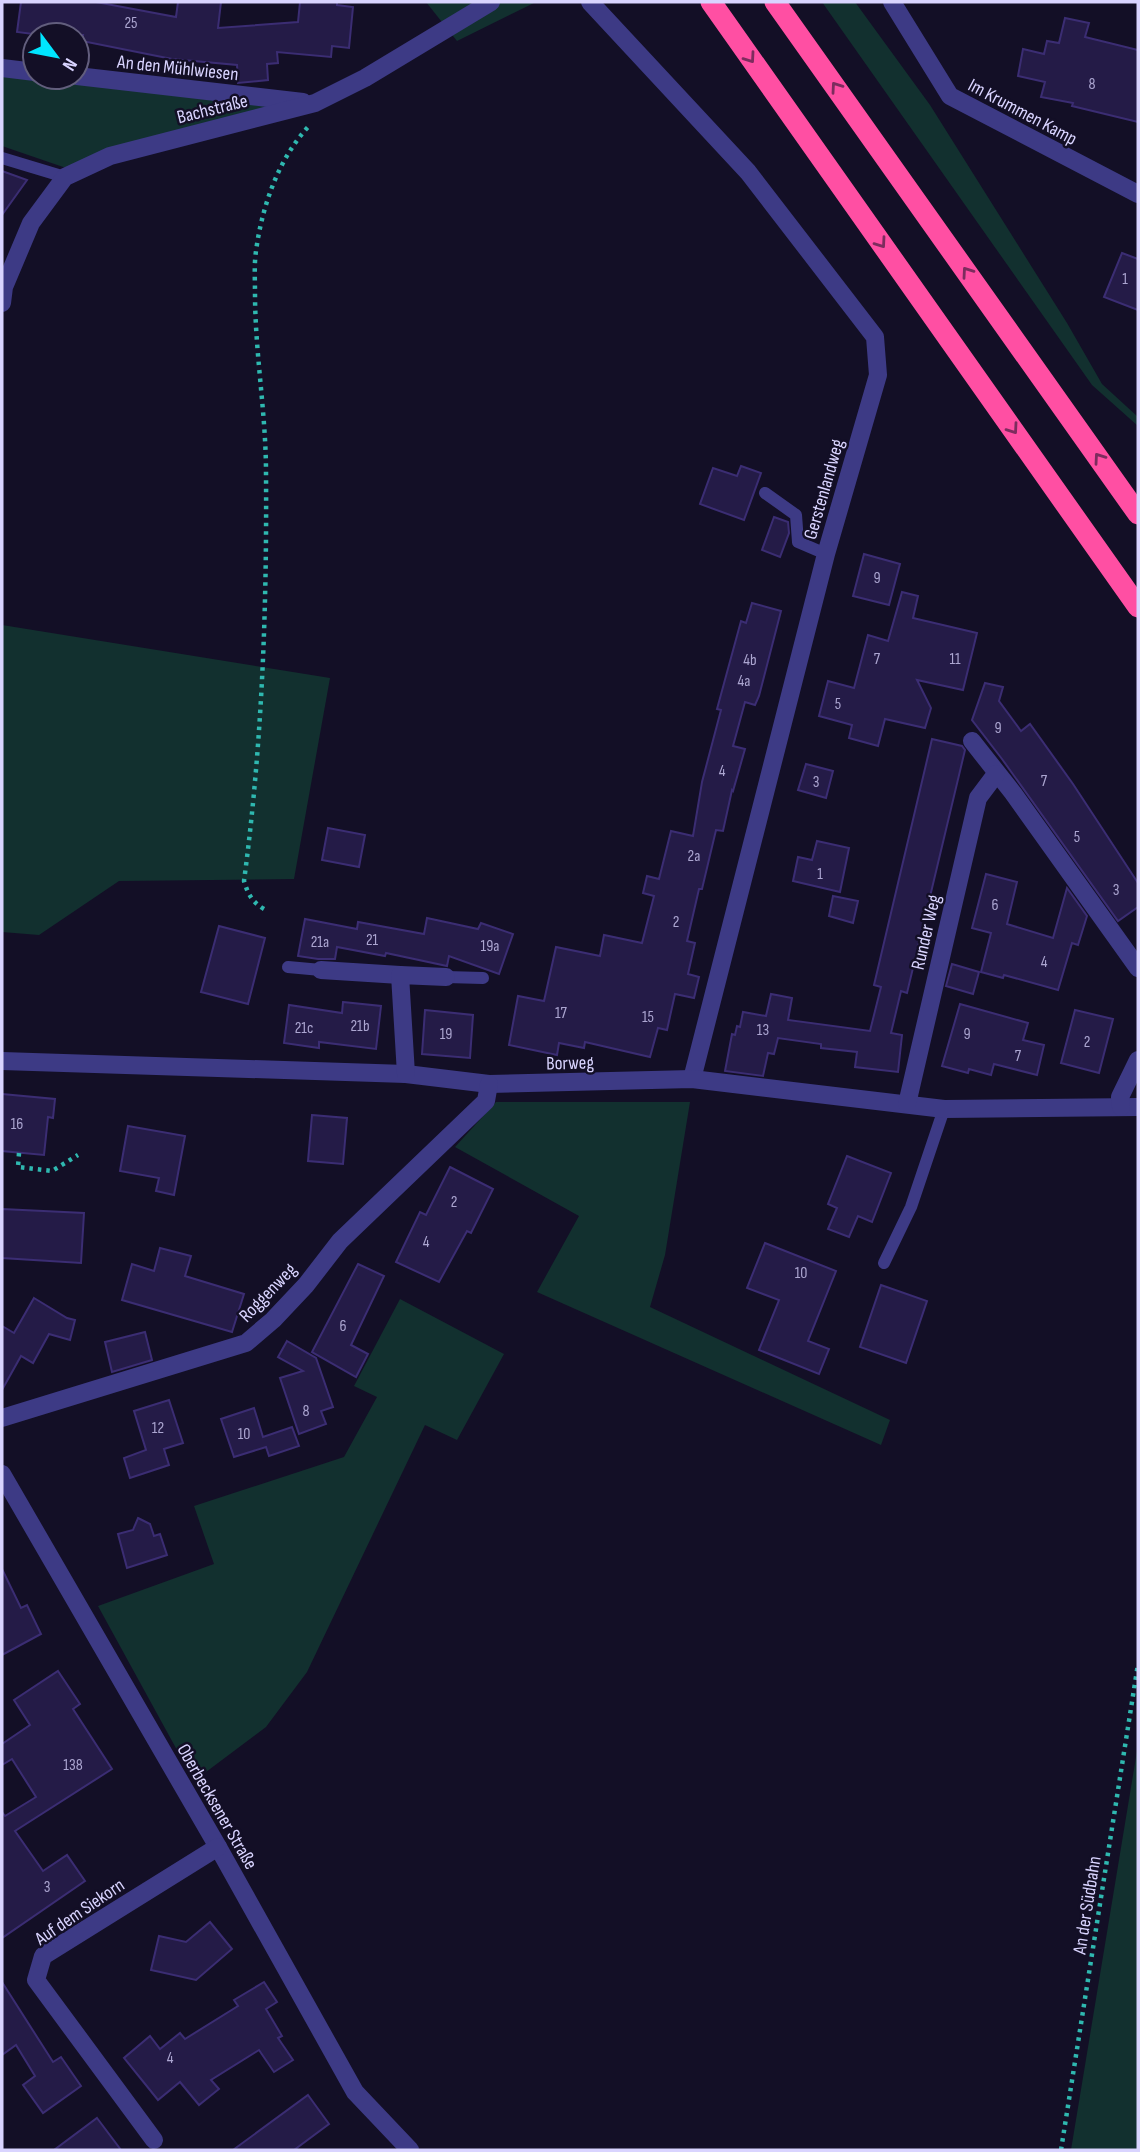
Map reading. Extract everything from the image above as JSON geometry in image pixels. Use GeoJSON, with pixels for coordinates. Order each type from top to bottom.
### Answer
{"type":"FeatureCollection","features":[{"type":"Feature","properties":{"kind":"highway"},"geometry":{"type":"LineString","coordinates":[[711,2],[1138,607]]}},
{"type":"Feature","properties":{"kind":"highway"},"geometry":{"type":"LineString","coordinates":[[775,2],[1138,513]]}},
{"type":"Feature","properties":{"kind":"street","name":"Bachstraße"},"geometry":{"type":"LineString","coordinates":[[2,303],[4,287],[31,223],[65,177],[110,156],[315,111],[491,2]]}},
{"type":"Feature","properties":{"kind":"street","name":"Gerstenlandweg"},"geometry":{"type":"LineString","coordinates":[[590,2],[748,172],[875,337],[878,375],[826,554],[692,1079]]}},
{"type":"Feature","properties":{"kind":"street","name":"Im Krummen Kamp"},"geometry":{"type":"LineString","coordinates":[[892,2],[950,96],[1138,194]]}},
{"type":"Feature","properties":{"kind":"street"},"geometry":{"type":"LineString","coordinates":[[2,68],[21,70]]}},
{"type":"Feature","properties":{"kind":"street","name":"An den Mühlwiesen"},"geometry":{"type":"LineString","coordinates":[[91,78],[315,111]]}},
{"type":"Feature","properties":{"kind":"street"},"geometry":{"type":"LineString","coordinates":[[972,741],[1013,793],[1138,968]]}},
{"type":"Feature","properties":{"kind":"street","name":"Runder Weg"},"geometry":{"type":"LineString","coordinates":[[907,1104],[978,799],[996,774]]}},
{"type":"Feature","properties":{"kind":"street"},"geometry":{"type":"LineString","coordinates":[[321,970],[446,977]]}},
{"type":"Feature","properties":{"kind":"street"},"geometry":{"type":"LineString","coordinates":[[400,975],[405,1074]]}},
{"type":"Feature","properties":{"kind":"street"},"geometry":{"type":"LineString","coordinates":[[1129,1107],[1120,1097],[1138,1060]]}},
{"type":"Feature","properties":{"kind":"street","name":"Borweg"},"geometry":{"type":"LineString","coordinates":[[2,1061],[405,1074],[489,1084],[692,1079],[944,1109],[1129,1107]]}},
{"type":"Feature","properties":{"kind":"street","name":"Roggenweg"},"geometry":{"type":"LineString","coordinates":[[2,1418],[246,1343],[273,1321],[306,1285],[340,1241],[486,1101],[489,1084]]}},
{"type":"Feature","properties":{"kind":"street","name":"Oberbecksener Straße"},"geometry":{"type":"LineString","coordinates":[[2,1474],[218,1847],[355,2092],[410,2150]]}},
{"type":"Feature","properties":{"kind":"street","name":"Auf dem Siekorn"},"geometry":{"type":"LineString","coordinates":[[154,2140],[36,1980],[43,1956],[218,1847]]}},
{"type":"Feature","properties":{"kind":"lane"},"geometry":{"type":"LineString","coordinates":[[2,158],[65,177]]}},
{"type":"Feature","properties":{"kind":"lane"},"geometry":{"type":"LineString","coordinates":[[765,494],[796,515],[798,542],[826,554]]}},
{"type":"Feature","properties":{"kind":"lane"},"geometry":{"type":"LineString","coordinates":[[288,967],[321,970]]}},
{"type":"Feature","properties":{"kind":"lane"},"geometry":{"type":"LineString","coordinates":[[446,977],[483,978]]}},
{"type":"Feature","properties":{"kind":"lane"},"geometry":{"type":"LineString","coordinates":[[884,1263],[911,1207],[944,1109]]}},
{"type":"Feature","properties":{"kind":"path"},"geometry":{"type":"LineString","coordinates":[[264,909],[255,904],[244,881],[262,701],[266,495],[255,321],[255,253],[264,209],[279,171],[315,111]]}},
{"type":"Feature","properties":{"kind":"path"},"geometry":{"type":"LineString","coordinates":[[19,1153],[18,1167],[52,1171],[79,1155]]}},
{"type":"Feature","properties":{"kind":"path","name":"An der Südbahn"},"geometry":{"type":"LineString","coordinates":[[1061,2150],[1138,1664]]}},
{"type":"Feature","properties":{"kind":"green space"},"geometry":{"type":"Polygon","coordinates":[[[426,2],[536,2],[457,41],[426,2]]]}},
{"type":"Feature","properties":{"kind":"green space"},"geometry":{"type":"Polygon","coordinates":[[[822,2],[855,2],[930,105],[1067,323],[1102,384],[1138,417],[1138,426],[1092,385],[822,2]]]}},
{"type":"Feature","properties":{"kind":"green space"},"geometry":{"type":"Polygon","coordinates":[[[2,76],[21,78],[21,91],[91,91],[91,85],[295,107],[69,169],[2,146],[2,76]]]}},
{"type":"Feature","properties":{"kind":"green space"},"geometry":{"type":"Polygon","coordinates":[[[2,625],[330,678],[294,879],[119,881],[39,935],[2,932],[2,625]]]}},
{"type":"Feature","properties":{"kind":"green space"},"geometry":{"type":"Polygon","coordinates":[[[496,1102],[690,1102],[665,1255],[650,1307],[890,1420],[881,1445],[537,1292],[579,1216],[455,1147],[496,1102]]]}},
{"type":"Feature","properties":{"kind":"green space"},"geometry":{"type":"Polygon","coordinates":[[[400,1299],[504,1354],[457,1440],[425,1425],[307,1672],[266,1727],[194,1781],[98,1606],[214,1564],[194,1506],[344,1457],[377,1397],[354,1386],[400,1299]]]}},
{"type":"Feature","properties":{"kind":"green space"},"geometry":{"type":"Polygon","coordinates":[[[1138,1745],[1138,2150],[1071,2150],[1138,1745]]]}},
{"type":"Feature","properties":{"kind":"building"},"geometry":{"type":"Polygon","coordinates":[[[21,2],[96,2],[176,17],[178,2],[221,2],[218,28],[298,22],[300,2],[337,2],[337,5],[353,7],[349,48],[332,46],[331,57],[277,52],[278,63],[267,64],[268,80],[238,83],[237,65],[172,59],[91,43],[91,21],[21,21],[21,32],[17,32],[21,2]]]}},
{"type":"Feature","properties":{"kind":"building"},"geometry":{"type":"Polygon","coordinates":[[[1065,18],[1089,23],[1085,37],[1138,50],[1138,122],[1072,106],[1073,103],[1041,97],[1045,82],[1018,76],[1023,49],[1044,54],[1047,41],[1059,43],[1065,18]]]}},
{"type":"Feature","properties":{"kind":"building"},"geometry":{"type":"Polygon","coordinates":[[[2,171],[27,180],[2,215],[2,171]]]}},
{"type":"Feature","properties":{"kind":"building"},"geometry":{"type":"Polygon","coordinates":[[[1122,253],[1138,259],[1138,310],[1104,297],[1122,253]]]}},
{"type":"Feature","properties":{"kind":"building"},"geometry":{"type":"Polygon","coordinates":[[[741,466],[761,473],[744,520],[700,504],[713,468],[737,476],[741,466]]]}},
{"type":"Feature","properties":{"kind":"building"},"geometry":{"type":"Polygon","coordinates":[[[774,517],[788,522],[789,533],[780,557],[762,550],[774,517]]]}},
{"type":"Feature","properties":{"kind":"building"},"geometry":{"type":"Polygon","coordinates":[[[864,554],[900,564],[889,605],[853,596],[864,554]]]}},
{"type":"Feature","properties":{"kind":"building"},"geometry":{"type":"Polygon","coordinates":[[[902,592],[918,596],[913,618],[977,633],[963,690],[917,680],[931,708],[925,728],[885,719],[878,746],[849,738],[852,725],[819,716],[828,681],[854,688],[868,635],[888,641],[902,592]]]}},
{"type":"Feature","properties":{"kind":"building"},"geometry":{"type":"Polygon","coordinates":[[[752,603],[781,611],[759,696],[755,705],[745,702],[733,746],[745,749],[723,831],[716,830],[687,941],[695,943],[688,974],[699,977],[694,998],[675,994],[667,1030],[658,1028],[650,1057],[585,1042],[584,1048],[559,1043],[557,1055],[509,1045],[518,996],[544,1001],[556,947],[600,956],[604,935],[642,943],[654,896],[643,893],[647,876],[659,879],[671,831],[693,836],[702,782],[721,710],[717,709],[741,621],[746,623],[752,603]]]}},
{"type":"Feature","properties":{"kind":"building"},"geometry":{"type":"Polygon","coordinates":[[[985,683],[1003,687],[999,701],[1021,731],[1030,724],[1138,883],[1138,907],[1118,921],[972,720],[985,683]]]}},
{"type":"Feature","properties":{"kind":"building"},"geometry":{"type":"Polygon","coordinates":[[[932,739],[962,746],[965,750],[907,993],[901,991],[891,1033],[902,1035],[898,1072],[855,1067],[857,1052],[821,1048],[821,1044],[778,1038],[774,1054],[768,1053],[763,1076],[725,1071],[732,1034],[735,1035],[737,1026],[740,1027],[743,1012],[766,1016],[771,994],[792,998],[788,1020],[870,1031],[881,987],[874,985],[932,739]]]}},
{"type":"Feature","properties":{"kind":"building"},"geometry":{"type":"Polygon","coordinates":[[[806,764],[833,771],[826,798],[798,790],[806,764]]]}},
{"type":"Feature","properties":{"kind":"building"},"geometry":{"type":"Polygon","coordinates":[[[328,828],[365,835],[359,867],[322,860],[328,828]]]}},
{"type":"Feature","properties":{"kind":"building"},"geometry":{"type":"Polygon","coordinates":[[[817,841],[849,848],[840,892],[793,881],[798,857],[812,860],[817,841]]]}},
{"type":"Feature","properties":{"kind":"building"},"geometry":{"type":"Polygon","coordinates":[[[986,874],[1017,882],[1007,924],[1053,938],[1067,888],[1087,916],[1078,945],[1072,943],[1058,990],[1004,975],[1003,978],[981,972],[991,933],[972,928],[986,874]]]}},
{"type":"Feature","properties":{"kind":"building"},"geometry":{"type":"Polygon","coordinates":[[[833,896],[858,901],[853,923],[829,916],[833,896]]]}},
{"type":"Feature","properties":{"kind":"building"},"geometry":{"type":"Polygon","coordinates":[[[427,918],[478,929],[481,923],[513,934],[499,974],[449,956],[447,966],[386,953],[385,956],[337,947],[335,959],[298,956],[305,919],[357,929],[358,922],[424,934],[427,918]]]}},
{"type":"Feature","properties":{"kind":"building"},"geometry":{"type":"Polygon","coordinates":[[[219,926],[265,938],[248,1004],[201,992],[219,926]]]}},
{"type":"Feature","properties":{"kind":"building"},"geometry":{"type":"Polygon","coordinates":[[[952,964],[979,972],[973,994],[946,986],[952,964]]]}},
{"type":"Feature","properties":{"kind":"building"},"geometry":{"type":"Polygon","coordinates":[[[343,1002],[381,1006],[376,1049],[319,1042],[319,1048],[284,1043],[289,1005],[342,1013],[343,1002]]]}},
{"type":"Feature","properties":{"kind":"building"},"geometry":{"type":"Polygon","coordinates":[[[960,1004],[1028,1023],[1023,1040],[1044,1045],[1037,1075],[994,1064],[991,1075],[969,1069],[968,1073],[942,1066],[960,1004]]]}},
{"type":"Feature","properties":{"kind":"building"},"geometry":{"type":"Polygon","coordinates":[[[425,1010],[473,1015],[470,1058],[422,1054],[425,1010]]]}},
{"type":"Feature","properties":{"kind":"building"},"geometry":{"type":"Polygon","coordinates":[[[1075,1010],[1113,1019],[1099,1073],[1061,1063],[1075,1010]]]}},
{"type":"Feature","properties":{"kind":"building"},"geometry":{"type":"Polygon","coordinates":[[[2,1094],[55,1099],[53,1118],[48,1117],[44,1155],[2,1151],[2,1094]]]}},
{"type":"Feature","properties":{"kind":"building"},"geometry":{"type":"Polygon","coordinates":[[[312,1115],[347,1118],[343,1164],[308,1161],[312,1115]]]}},
{"type":"Feature","properties":{"kind":"building"},"geometry":{"type":"Polygon","coordinates":[[[128,1126],[185,1136],[174,1195],[156,1191],[159,1178],[120,1171],[128,1126]]]}},
{"type":"Feature","properties":{"kind":"building"},"geometry":{"type":"Polygon","coordinates":[[[847,1156],[891,1173],[872,1222],[858,1216],[849,1237],[828,1229],[837,1208],[828,1204],[847,1156]]]}},
{"type":"Feature","properties":{"kind":"building"},"geometry":{"type":"Polygon","coordinates":[[[450,1167],[493,1189],[471,1233],[467,1231],[439,1282],[396,1262],[420,1212],[426,1215],[450,1167]]]}},
{"type":"Feature","properties":{"kind":"building"},"geometry":{"type":"Polygon","coordinates":[[[2,1209],[84,1213],[81,1263],[2,1258],[2,1209]]]}},
{"type":"Feature","properties":{"kind":"building"},"geometry":{"type":"Polygon","coordinates":[[[765,1243],[836,1271],[808,1341],[829,1349],[819,1374],[759,1350],[779,1300],[747,1288],[765,1243]]]}},
{"type":"Feature","properties":{"kind":"building"},"geometry":{"type":"Polygon","coordinates":[[[160,1248],[191,1256],[185,1276],[244,1294],[232,1332],[122,1300],[132,1264],[154,1271],[160,1248]]]}},
{"type":"Feature","properties":{"kind":"building"},"geometry":{"type":"Polygon","coordinates":[[[358,1264],[384,1276],[351,1345],[368,1354],[356,1377],[312,1352],[358,1264]]]}},
{"type":"Feature","properties":{"kind":"building"},"geometry":{"type":"Polygon","coordinates":[[[881,1285],[927,1301],[906,1363],[860,1347],[881,1285]]]}},
{"type":"Feature","properties":{"kind":"building"},"geometry":{"type":"Polygon","coordinates":[[[34,1298],[75,1320],[70,1340],[49,1334],[33,1363],[21,1356],[2,1390],[2,1326],[14,1333],[34,1298]]]}},
{"type":"Feature","properties":{"kind":"building"},"geometry":{"type":"Polygon","coordinates":[[[145,1332],[152,1360],[112,1372],[105,1342],[145,1332]]]}},
{"type":"Feature","properties":{"kind":"building"},"geometry":{"type":"Polygon","coordinates":[[[287,1341],[316,1358],[333,1407],[321,1411],[326,1424],[299,1434],[280,1378],[303,1371],[278,1357],[287,1341]]]}},
{"type":"Feature","properties":{"kind":"building"},"geometry":{"type":"Polygon","coordinates":[[[169,1400],[183,1443],[164,1449],[169,1465],[130,1478],[124,1458],[146,1450],[134,1411],[169,1400]]]}},
{"type":"Feature","properties":{"kind":"building"},"geometry":{"type":"Polygon","coordinates":[[[254,1408],[263,1437],[292,1427],[299,1446],[269,1456],[266,1447],[234,1457],[221,1419],[254,1408]]]}},
{"type":"Feature","properties":{"kind":"building"},"geometry":{"type":"Polygon","coordinates":[[[138,1518],[150,1524],[154,1536],[160,1534],[167,1555],[127,1568],[118,1534],[133,1530],[138,1518]]]}},
{"type":"Feature","properties":{"kind":"building"},"geometry":{"type":"Polygon","coordinates":[[[2,1569],[21,1608],[27,1605],[41,1634],[2,1655],[2,1569]]]}},
{"type":"Feature","properties":{"kind":"building"},"geometry":{"type":"Polygon","coordinates":[[[58,1671],[80,1704],[73,1709],[112,1769],[15,1831],[43,1871],[67,1855],[85,1881],[2,1938],[2,1812],[5,1816],[36,1797],[12,1759],[2,1765],[2,1744],[30,1725],[14,1700],[58,1671]]]}},
{"type":"Feature","properties":{"kind":"building"},"geometry":{"type":"Polygon","coordinates":[[[210,1922],[232,1949],[196,1980],[151,1970],[159,1936],[186,1942],[210,1922]]]}},
{"type":"Feature","properties":{"kind":"building"},"geometry":{"type":"Polygon","coordinates":[[[2,1982],[53,2062],[61,2057],[81,2086],[43,2113],[23,2085],[35,2076],[16,2045],[2,2055],[2,1982]]]}},
{"type":"Feature","properties":{"kind":"building"},"geometry":{"type":"Polygon","coordinates":[[[264,1982],[277,2002],[266,2009],[282,2036],[278,2038],[293,2060],[274,2072],[259,2050],[211,2080],[219,2089],[199,2105],[180,2082],[158,2100],[124,2058],[150,2036],[160,2049],[180,2033],[185,2039],[238,2006],[234,2000],[264,1982]]]}},
{"type":"Feature","properties":{"kind":"building"},"geometry":{"type":"Polygon","coordinates":[[[308,2095],[329,2124],[294,2150],[233,2150],[308,2095]]]}},
{"type":"Feature","properties":{"kind":"building"},"geometry":{"type":"Polygon","coordinates":[[[97,2118],[121,2150],[54,2150],[97,2118]]]}}]}
